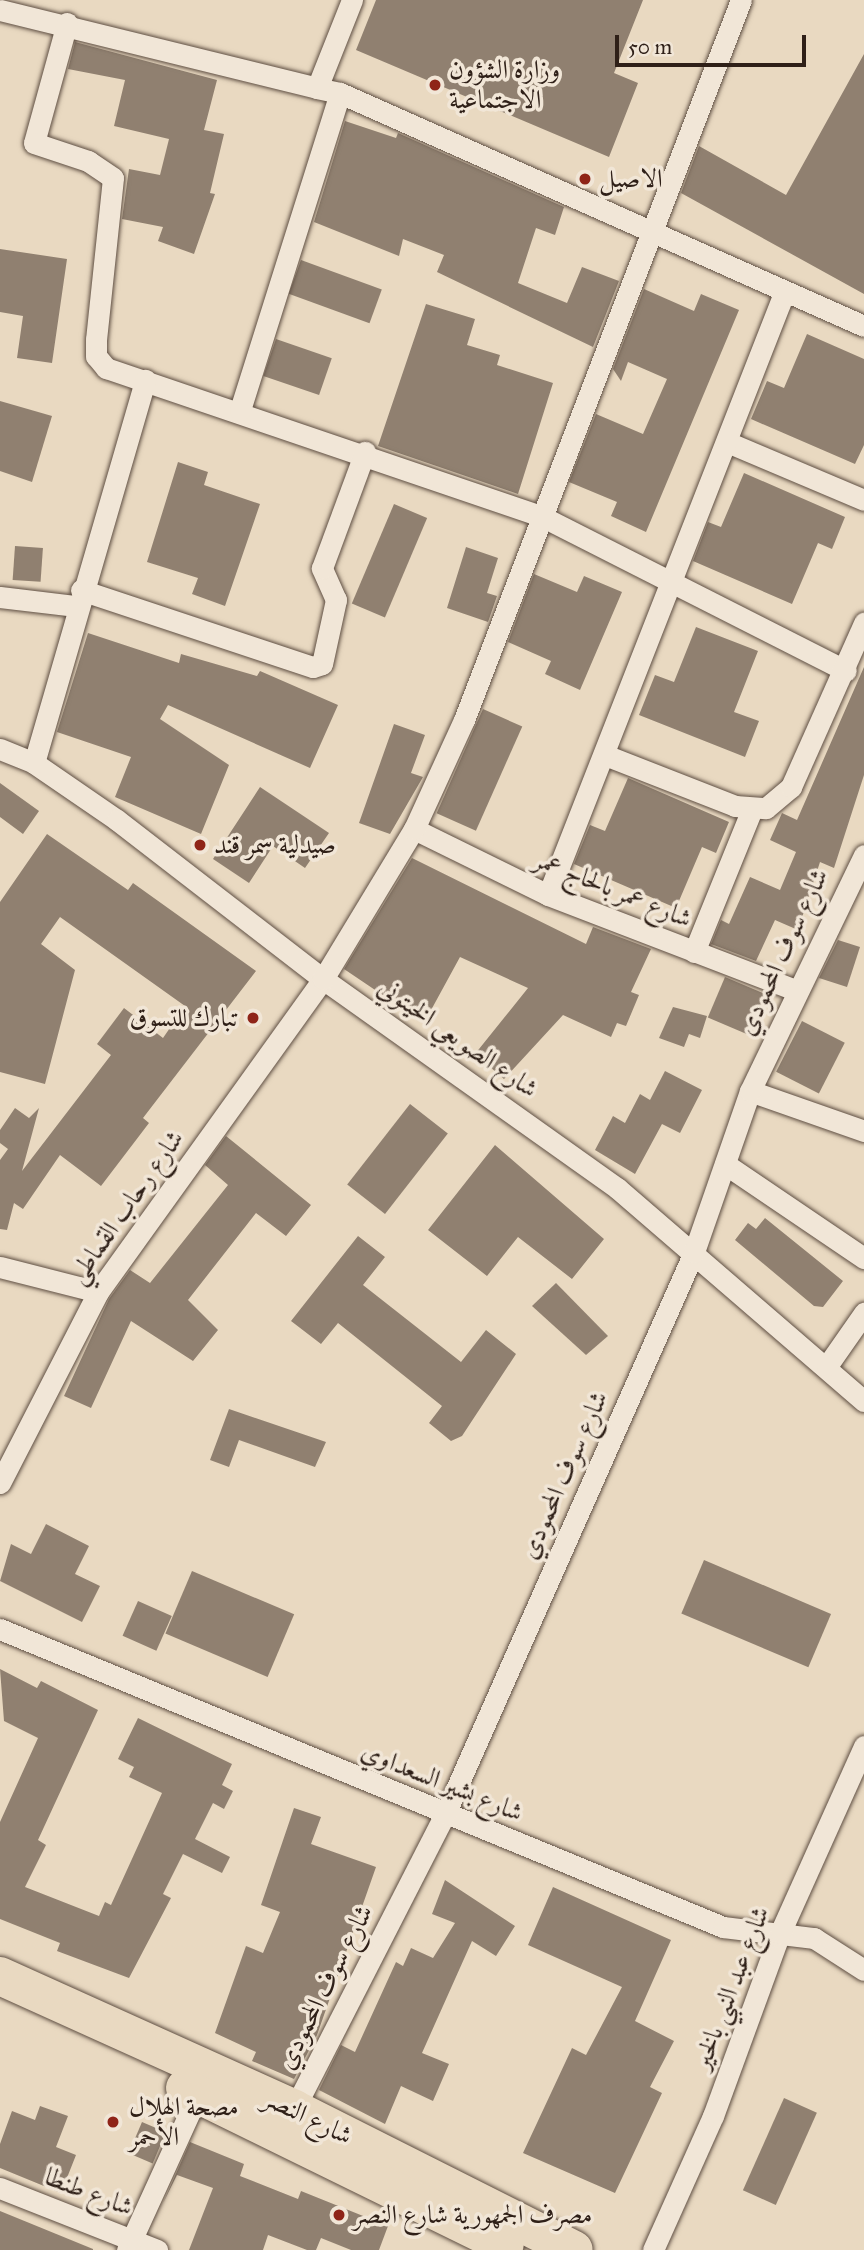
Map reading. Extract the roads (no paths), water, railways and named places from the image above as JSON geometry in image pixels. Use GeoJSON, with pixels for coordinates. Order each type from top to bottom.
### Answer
{"type":"FeatureCollection","features":[{"type":"Feature","properties":{"kind":"highway","name":"شارع النصر"},"geometry":{"type":"LineString","coordinates":[[0,1976],[294,2109],[574,2250]]}},
{"type":"Feature","properties":{"kind":"highway","name":"شارع النصر"},"geometry":{"type":"LineString","coordinates":[[0,2000],[516,2250]]}},
{"type":"Feature","properties":{"kind":"street"},"geometry":{"type":"LineString","coordinates":[[317,88],[352,0]]}},
{"type":"Feature","properties":{"kind":"street","name":"شارع رحاب القماطي"},"geometry":{"type":"LineString","coordinates":[[0,1483],[98,1293],[323,979],[414,830],[464,720],[539,515],[741,0]]}},
{"type":"Feature","properties":{"kind":"street"},"geometry":{"type":"LineString","coordinates":[[0,10],[67,23],[340,93],[652,228],[784,293],[864,326]]}},
{"type":"Feature","properties":{"kind":"street"},"geometry":{"type":"LineString","coordinates":[[67,23],[34,143],[88,161],[113,178],[96,356],[106,368],[365,452],[539,515],[671,586],[853,662]]}},
{"type":"Feature","properties":{"kind":"street"},"geometry":{"type":"LineString","coordinates":[[240,410],[340,93]]}},
{"type":"Feature","properties":{"kind":"street"},"geometry":{"type":"LineString","coordinates":[[548,895],[784,293]]}},
{"type":"Feature","properties":{"kind":"street"},"geometry":{"type":"LineString","coordinates":[[34,763],[79,598],[145,380]]}},
{"type":"Feature","properties":{"kind":"street"},"geometry":{"type":"LineString","coordinates":[[727,442],[864,500]]}},
{"type":"Feature","properties":{"kind":"street"},"geometry":{"type":"LineString","coordinates":[[0,597],[79,598],[313,667],[322,664],[336,600],[323,568],[365,452]]}},
{"type":"Feature","properties":{"kind":"street"},"geometry":{"type":"LineString","coordinates":[[605,755],[752,809],[766,808],[791,787],[853,662],[864,623]]}},
{"type":"Feature","properties":{"kind":"street","name":"شارع الصويعي الخيتوني"},"geometry":{"type":"LineString","coordinates":[[0,749],[34,763],[223,897],[323,979],[504,1104],[694,1252],[864,1401]]}},
{"type":"Feature","properties":{"kind":"street"},"geometry":{"type":"LineString","coordinates":[[694,952],[752,809]]}},
{"type":"Feature","properties":{"kind":"street","name":"شارع عمر بالحاج عمر"},"geometry":{"type":"LineString","coordinates":[[414,830],[548,895],[795,990]]}},
{"type":"Feature","properties":{"kind":"street","name":"شارع سوف المحمودي"},"geometry":{"type":"LineString","coordinates":[[294,2109],[445,1814],[694,1252],[750,1090],[795,990],[861,864]]}},
{"type":"Feature","properties":{"kind":"street"},"geometry":{"type":"LineString","coordinates":[[750,1090],[864,1132]]}},
{"type":"Feature","properties":{"kind":"street"},"geometry":{"type":"LineString","coordinates":[[725,1164],[864,1258]]}},
{"type":"Feature","properties":{"kind":"street"},"geometry":{"type":"LineString","coordinates":[[0,1267],[98,1293]]}},
{"type":"Feature","properties":{"kind":"street"},"geometry":{"type":"LineString","coordinates":[[827,1366],[864,1313]]}},
{"type":"Feature","properties":{"kind":"street","name":"شارع بشير السعداوي"},"geometry":{"type":"LineString","coordinates":[[0,1629],[723,1927],[814,1938],[864,1970]]}},
{"type":"Feature","properties":{"kind":"street","name":"شارع عبد النبي بالخير"},"geometry":{"type":"LineString","coordinates":[[653,2250],[713,2116],[780,1933],[864,1746]]}},
{"type":"Feature","properties":{"kind":"street"},"geometry":{"type":"LineString","coordinates":[[130,2244],[198,2094]]}},
{"type":"Feature","properties":{"kind":"street","name":"شارع طنطا"},"geometry":{"type":"LineString","coordinates":[[0,2188],[130,2244],[157,2250]]}},
{"type":"Feature","properties":{"kind":"place","name":"وزارة الشؤون الاجتماعية"},"geometry":{"type":"Point","coordinates":[435,85]}},
{"type":"Feature","properties":{"kind":"place","name":"الاصيل"},"geometry":{"type":"Point","coordinates":[585,179]}},
{"type":"Feature","properties":{"kind":"place","name":"صيدلية سمر قند"},"geometry":{"type":"Point","coordinates":[200,845]}},
{"type":"Feature","properties":{"kind":"place","name":"تبارك للتسوق"},"geometry":{"type":"Point","coordinates":[253,1018]}},
{"type":"Feature","properties":{"kind":"place","name":"مصحة الهلال الأحمر"},"geometry":{"type":"Point","coordinates":[113,2122]}},
{"type":"Feature","properties":{"kind":"place","name":"مصرف الجمهورية شارع النصر"},"geometry":{"type":"Point","coordinates":[339,2215]}}]}
